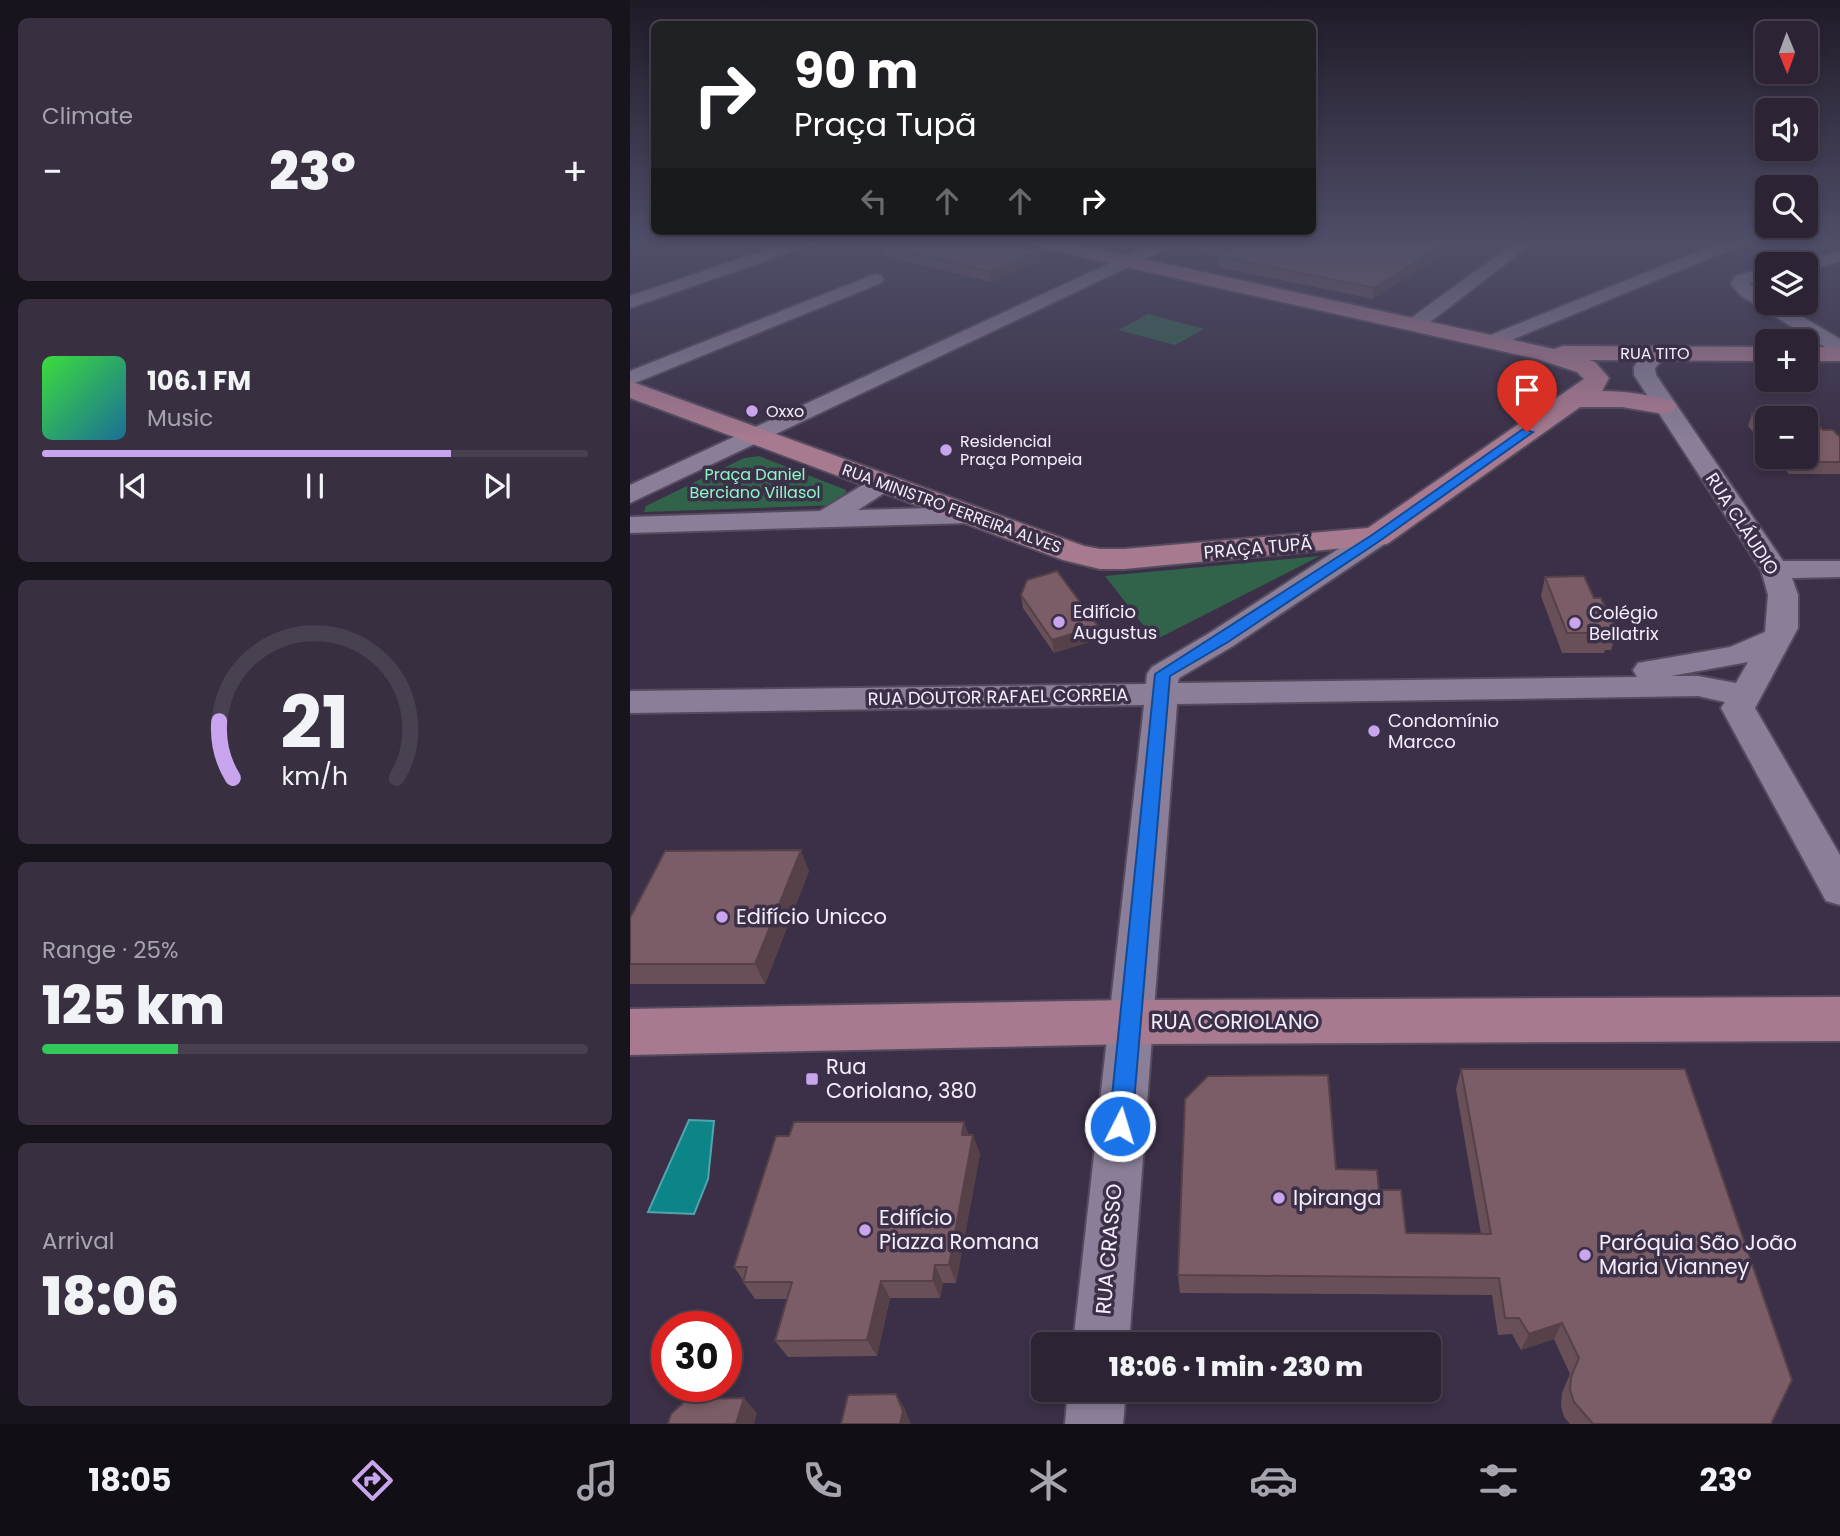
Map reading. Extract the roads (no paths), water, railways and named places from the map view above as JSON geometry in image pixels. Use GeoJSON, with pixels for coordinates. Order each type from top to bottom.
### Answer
{"type":"FeatureCollection","features":[{"type":"Feature","properties":{"kind":"street"},"geometry":{"type":"LineString","coordinates":[[630,379],[805,307]]}},
{"type":"Feature","properties":{"kind":"street"},"geometry":{"type":"LineString","coordinates":[[630,495],[1028,307]]}},
{"type":"Feature","properties":{"kind":"street"},"geometry":{"type":"LineString","coordinates":[[1336,307],[1543,353],[1580,365],[1594,373],[1597,378],[1596,382],[1573,399],[1376,537]]}},
{"type":"Feature","properties":{"kind":"street"},"geometry":{"type":"LineString","coordinates":[[1414,325],[1438,307]]}},
{"type":"Feature","properties":{"kind":"street"},"geometry":{"type":"LineString","coordinates":[[1490,342],[1575,307]]}},
{"type":"Feature","properties":{"kind":"street"},"geometry":{"type":"LineString","coordinates":[[1786,315],[1840,348]]}},
{"type":"Feature","properties":{"kind":"street","name":"RUA TITO"},"geometry":{"type":"LineString","coordinates":[[1543,353],[1755,354]]}},
{"type":"Feature","properties":{"kind":"street","name":"RUA CLÁUDIO"},"geometry":{"type":"LineString","coordinates":[[1658,354],[1644,367],[1645,375],[1775,570],[1783,595],[1783,628],[1746,696]]}},
{"type":"Feature","properties":{"kind":"street"},"geometry":{"type":"LineString","coordinates":[[1818,354],[1840,354]]}},
{"type":"Feature","properties":{"kind":"street","name":"RUA MINISTRO FERREIRA ALVES"},"geometry":{"type":"LineString","coordinates":[[630,389],[1077,554]]}},
{"type":"Feature","properties":{"kind":"street"},"geometry":{"type":"LineString","coordinates":[[1573,399],[1622,398],[1664,406]]}},
{"type":"Feature","properties":{"kind":"street"},"geometry":{"type":"LineString","coordinates":[[826,519],[883,483]]}},
{"type":"Feature","properties":{"kind":"street"},"geometry":{"type":"LineString","coordinates":[[630,525],[970,515]]}},
{"type":"Feature","properties":{"kind":"street","name":"PRAÇA TUPÃ"},"geometry":{"type":"LineString","coordinates":[[1077,554],[1100,559],[1124,559],[1376,537]]}},
{"type":"Feature","properties":{"kind":"street","name":"PRAÇA TUPÃ"},"geometry":{"type":"LineString","coordinates":[[1161,694],[1163,674],[1223,639],[1376,537]]}},
{"type":"Feature","properties":{"kind":"street"},"geometry":{"type":"LineString","coordinates":[[1775,570],[1840,569]]}},
{"type":"Feature","properties":{"kind":"street","name":"RUA DOUTOR RAFAEL CORREIA"},"geometry":{"type":"LineString","coordinates":[[1575,688],[1600,678],[1737,655],[1778,638]]}},
{"type":"Feature","properties":{"kind":"street","name":"RUA DOUTOR RAFAEL CORREIA"},"geometry":{"type":"LineString","coordinates":[[630,702],[1698,686],[1746,696]]}},
{"type":"Feature","properties":{"kind":"street","name":"RUA CRASSO"},"geometry":{"type":"LineString","coordinates":[[1102,1332],[1161,694]]}},
{"type":"Feature","properties":{"kind":"street"},"geometry":{"type":"LineString","coordinates":[[1746,696],[1738,708],[1840,890]]}},
{"type":"Feature","properties":{"kind":"street","name":"RUA CORIOLANO"},"geometry":{"type":"LineString","coordinates":[[630,1032],[1129,1022],[1840,1019]]}},
{"type":"Feature","properties":{"kind":"street"},"geometry":{"type":"LineString","coordinates":[[1094,1424],[1096,1402]]}},
{"type":"Feature","properties":{"kind":"place","name":"Oxxo"},"geometry":{"type":"Point","coordinates":[752,411]}},
{"type":"Feature","properties":{"kind":"place","name":"Residencial Praça Pompeia"},"geometry":{"type":"Point","coordinates":[946,450]}},
{"type":"Feature","properties":{"kind":"place","name":"Edifício Augustus"},"geometry":{"type":"Point","coordinates":[1059,622]}},
{"type":"Feature","properties":{"kind":"place","name":"Colégio Bellatrix"},"geometry":{"type":"Point","coordinates":[1575,623]}},
{"type":"Feature","properties":{"kind":"place","name":"Condomínio Marcco"},"geometry":{"type":"Point","coordinates":[1374,731]}},
{"type":"Feature","properties":{"kind":"place","name":"Edifício Unicco"},"geometry":{"type":"Point","coordinates":[722,917]}},
{"type":"Feature","properties":{"kind":"place","name":"Rua Coriolano, 380"},"geometry":{"type":"Point","coordinates":[812,1079]}},
{"type":"Feature","properties":{"kind":"place","name":"Ipiranga"},"geometry":{"type":"Point","coordinates":[1279,1198]}},
{"type":"Feature","properties":{"kind":"place","name":"Edifício Piazza Romana"},"geometry":{"type":"Point","coordinates":[865,1230]}},
{"type":"Feature","properties":{"kind":"place","name":"Paróquia São João Maria Vianney"},"geometry":{"type":"Point","coordinates":[1585,1255]}},
{"type":"Feature","properties":{"kind":"park label","name":"Praça Daniel Berciano Villasol"},"geometry":{"type":"Point","coordinates":[755,483]}}]}
